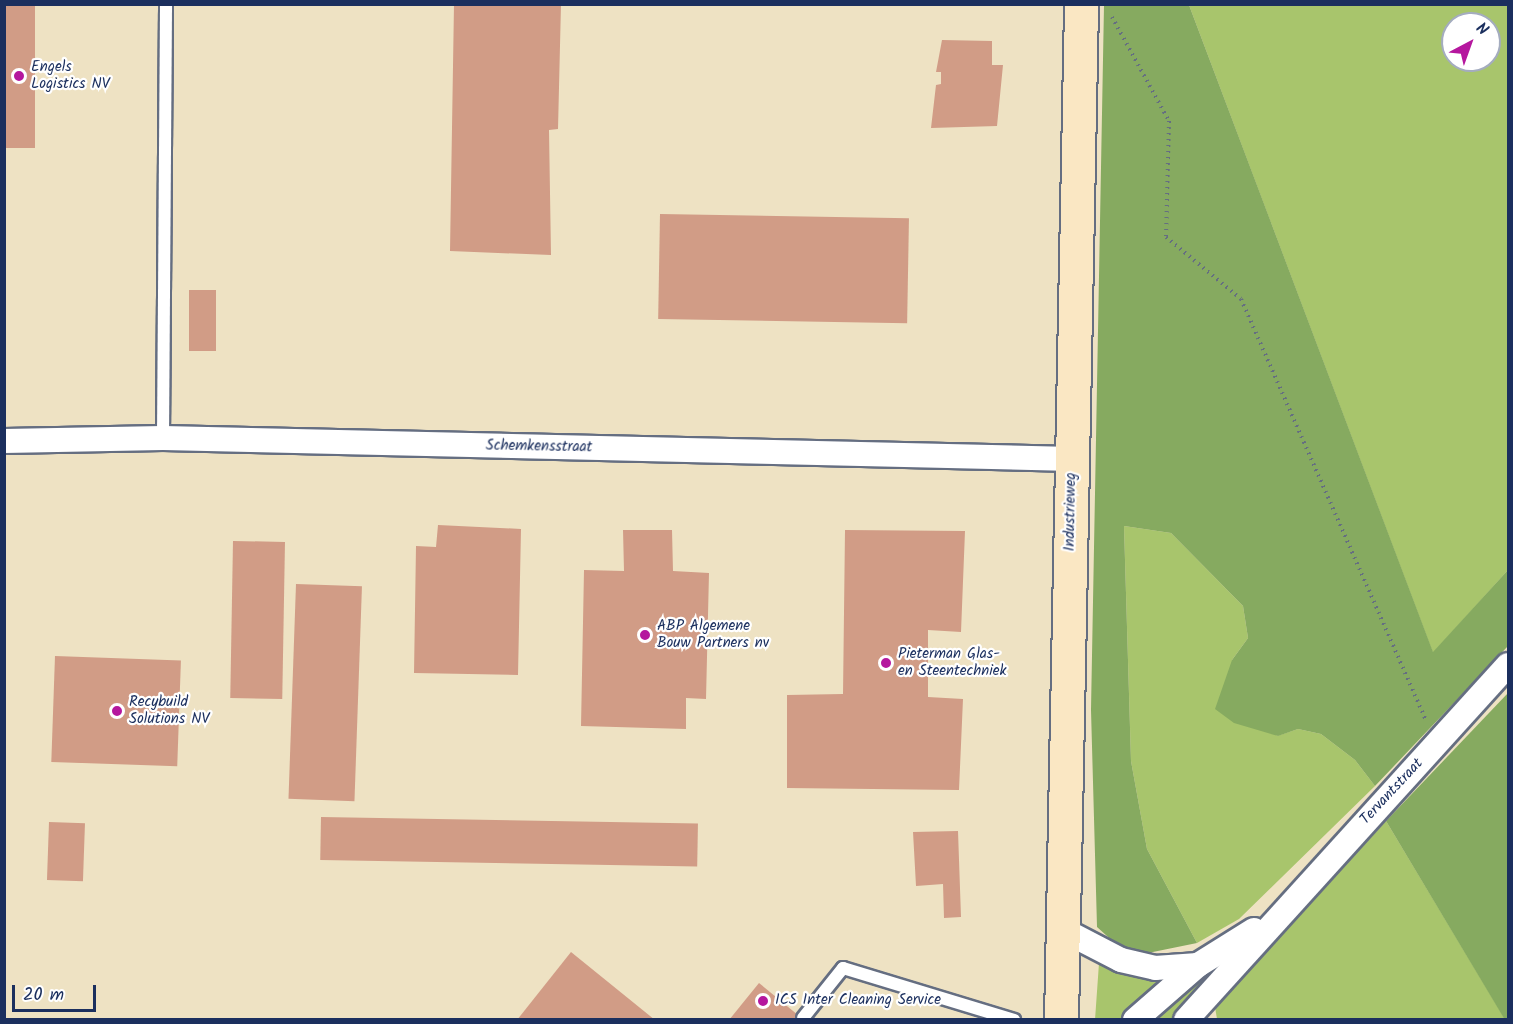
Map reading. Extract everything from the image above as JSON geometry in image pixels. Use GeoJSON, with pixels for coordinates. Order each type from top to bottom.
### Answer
{"type":"FeatureCollection","features":[{"type":"Feature","properties":{"kind":"main road","name":"Industrieweg"},"geometry":{"type":"LineString","coordinates":[[1061,1020],[1081,4]]}},
{"type":"Feature","properties":{"kind":"street","name":"Schemkensstraat"},"geometry":{"type":"LineString","coordinates":[[4,441],[163,438],[1072,459]]}},
{"type":"Feature","properties":{"kind":"street","name":"Tervantstraat"},"geometry":{"type":"LineString","coordinates":[[1186,1020],[1204,1010],[1273,918],[1509,665]]}},
{"type":"Feature","properties":{"kind":"street","name":"Tervantstraat"},"geometry":{"type":"LineString","coordinates":[[1135,1020],[1198,965],[1273,918]]}},
{"type":"Feature","properties":{"kind":"street","name":"Tervantstraat"},"geometry":{"type":"LineString","coordinates":[[1063,930],[1121,960],[1155,968],[1198,965]]}},
{"type":"Feature","properties":{"kind":"lane"},"geometry":{"type":"LineString","coordinates":[[163,438],[166,4]]}},
{"type":"Feature","properties":{"kind":"lane"},"geometry":{"type":"LineString","coordinates":[[803,1018],[843,968],[1014,1020]]}},
{"type":"Feature","properties":{"kind":"path"},"geometry":{"type":"LineString","coordinates":[[1106,4],[1169,121],[1166,237],[1241,299],[1437,744]]}},
{"type":"Feature","properties":{"kind":"green space"},"geometry":{"type":"Polygon","coordinates":[[[1104,5],[1189,5],[1433,652],[1508,570],[1508,646],[1375,786],[1355,760],[1321,734],[1298,729],[1278,736],[1234,723],[1215,709],[1232,660],[1248,638],[1243,606],[1171,533],[1124,526],[1131,761],[1147,849],[1197,943],[1143,954],[1117,945],[1097,927],[1091,710],[1104,5]]]}},
{"type":"Feature","properties":{"kind":"green space"},"geometry":{"type":"Polygon","coordinates":[[[1189,5],[1508,5],[1508,570],[1433,653],[1189,5]]]}},
{"type":"Feature","properties":{"kind":"green space"},"geometry":{"type":"Polygon","coordinates":[[[1124,526],[1171,533],[1243,606],[1248,638],[1232,660],[1277,736],[1298,729],[1321,734],[1355,760],[1375,786],[1239,919],[1197,943],[1147,849],[1131,761],[1124,526]]]}},
{"type":"Feature","properties":{"kind":"green space"},"geometry":{"type":"Polygon","coordinates":[[[1508,693],[1508,1019],[1505,1020],[1386,821],[1508,693]]]}},
{"type":"Feature","properties":{"kind":"green space"},"geometry":{"type":"Polygon","coordinates":[[[1386,821],[1505,1019],[1217,1019],[1215,1007],[1386,821]]]}},
{"type":"Feature","properties":{"kind":"green space"},"geometry":{"type":"Polygon","coordinates":[[[1099,963],[1130,976],[1166,979],[1120,1019],[1095,1020],[1099,963]]]}},
{"type":"Feature","properties":{"kind":"green space"},"geometry":{"type":"Polygon","coordinates":[[[1209,976],[1172,1019],[1155,1020],[1200,980],[1209,976]]]}},
{"type":"Feature","properties":{"kind":"building","name":"Engels Logistics NV"},"geometry":{"type":"Polygon","coordinates":[[[5,4],[35,4],[35,148],[5,148],[5,4]]]}},
{"type":"Feature","properties":{"kind":"building"},"geometry":{"type":"Polygon","coordinates":[[[454,4],[561,4],[558,129],[549,130],[551,255],[450,251],[454,4]]]}},
{"type":"Feature","properties":{"kind":"building"},"geometry":{"type":"Polygon","coordinates":[[[942,40],[992,41],[992,65],[1003,65],[997,126],[931,128],[936,85],[941,84],[941,72],[936,72],[942,40]]]}},
{"type":"Feature","properties":{"kind":"building"},"geometry":{"type":"Polygon","coordinates":[[[660,214],[909,218],[907,323],[658,319],[660,214]]]}},
{"type":"Feature","properties":{"kind":"building"},"geometry":{"type":"Polygon","coordinates":[[[189,290],[216,290],[216,351],[189,351],[189,290]]]}},
{"type":"Feature","properties":{"kind":"building"},"geometry":{"type":"Polygon","coordinates":[[[438,525],[521,529],[518,675],[414,673],[416,546],[436,547],[438,525]]]}},
{"type":"Feature","properties":{"kind":"building","name":"ABP Algemene Bouw Partners nv"},"geometry":{"type":"Polygon","coordinates":[[[623,530],[672,530],[673,571],[709,573],[706,699],[686,698],[686,729],[581,726],[584,570],[624,571],[623,530]]]}},
{"type":"Feature","properties":{"kind":"building","name":"Pieterman Glas- en Steentechniek"},"geometry":{"type":"Polygon","coordinates":[[[845,530],[965,531],[961,632],[928,630],[928,697],[963,699],[959,790],[787,788],[787,695],[843,694],[845,530]]]}},
{"type":"Feature","properties":{"kind":"building"},"geometry":{"type":"Polygon","coordinates":[[[233,541],[285,542],[282,699],[230,698],[233,541]]]}},
{"type":"Feature","properties":{"kind":"building"},"geometry":{"type":"Polygon","coordinates":[[[296,584],[362,586],[354,801],[288,799],[296,584]]]}},
{"type":"Feature","properties":{"kind":"building","name":"Recybuild Solutions NV"},"geometry":{"type":"Polygon","coordinates":[[[55,656],[181,660],[177,766],[51,762],[55,656]]]}},
{"type":"Feature","properties":{"kind":"building"},"geometry":{"type":"Polygon","coordinates":[[[321,817],[698,824],[697,867],[320,860],[321,817]]]}},
{"type":"Feature","properties":{"kind":"building"},"geometry":{"type":"Polygon","coordinates":[[[49,822],[85,823],[83,881],[47,880],[49,822]]]}},
{"type":"Feature","properties":{"kind":"building"},"geometry":{"type":"Polygon","coordinates":[[[958,831],[961,917],[944,918],[943,884],[916,886],[913,832],[958,831]]]}},
{"type":"Feature","properties":{"kind":"building"},"geometry":{"type":"Polygon","coordinates":[[[571,952],[655,1020],[517,1020],[571,952]]]}},
{"type":"Feature","properties":{"kind":"building","name":"ICS Inter Cleaning Service"},"geometry":{"type":"Polygon","coordinates":[[[759,983],[804,1020],[729,1020],[759,983]]]}},
{"type":"Feature","properties":{"kind":"place","name":"Engels Logistics NV"},"geometry":{"type":"Point","coordinates":[19,76]}},
{"type":"Feature","properties":{"kind":"place","name":"ABP Algemene Bouw Partners nv"},"geometry":{"type":"Point","coordinates":[645,635]}},
{"type":"Feature","properties":{"kind":"place","name":"Pieterman Glas- en Steentechniek"},"geometry":{"type":"Point","coordinates":[886,663]}},
{"type":"Feature","properties":{"kind":"place","name":"Recybuild Solutions NV"},"geometry":{"type":"Point","coordinates":[117,711]}},
{"type":"Feature","properties":{"kind":"place","name":"ICS Inter Cleaning Service"},"geometry":{"type":"Point","coordinates":[763,1001]}}]}
